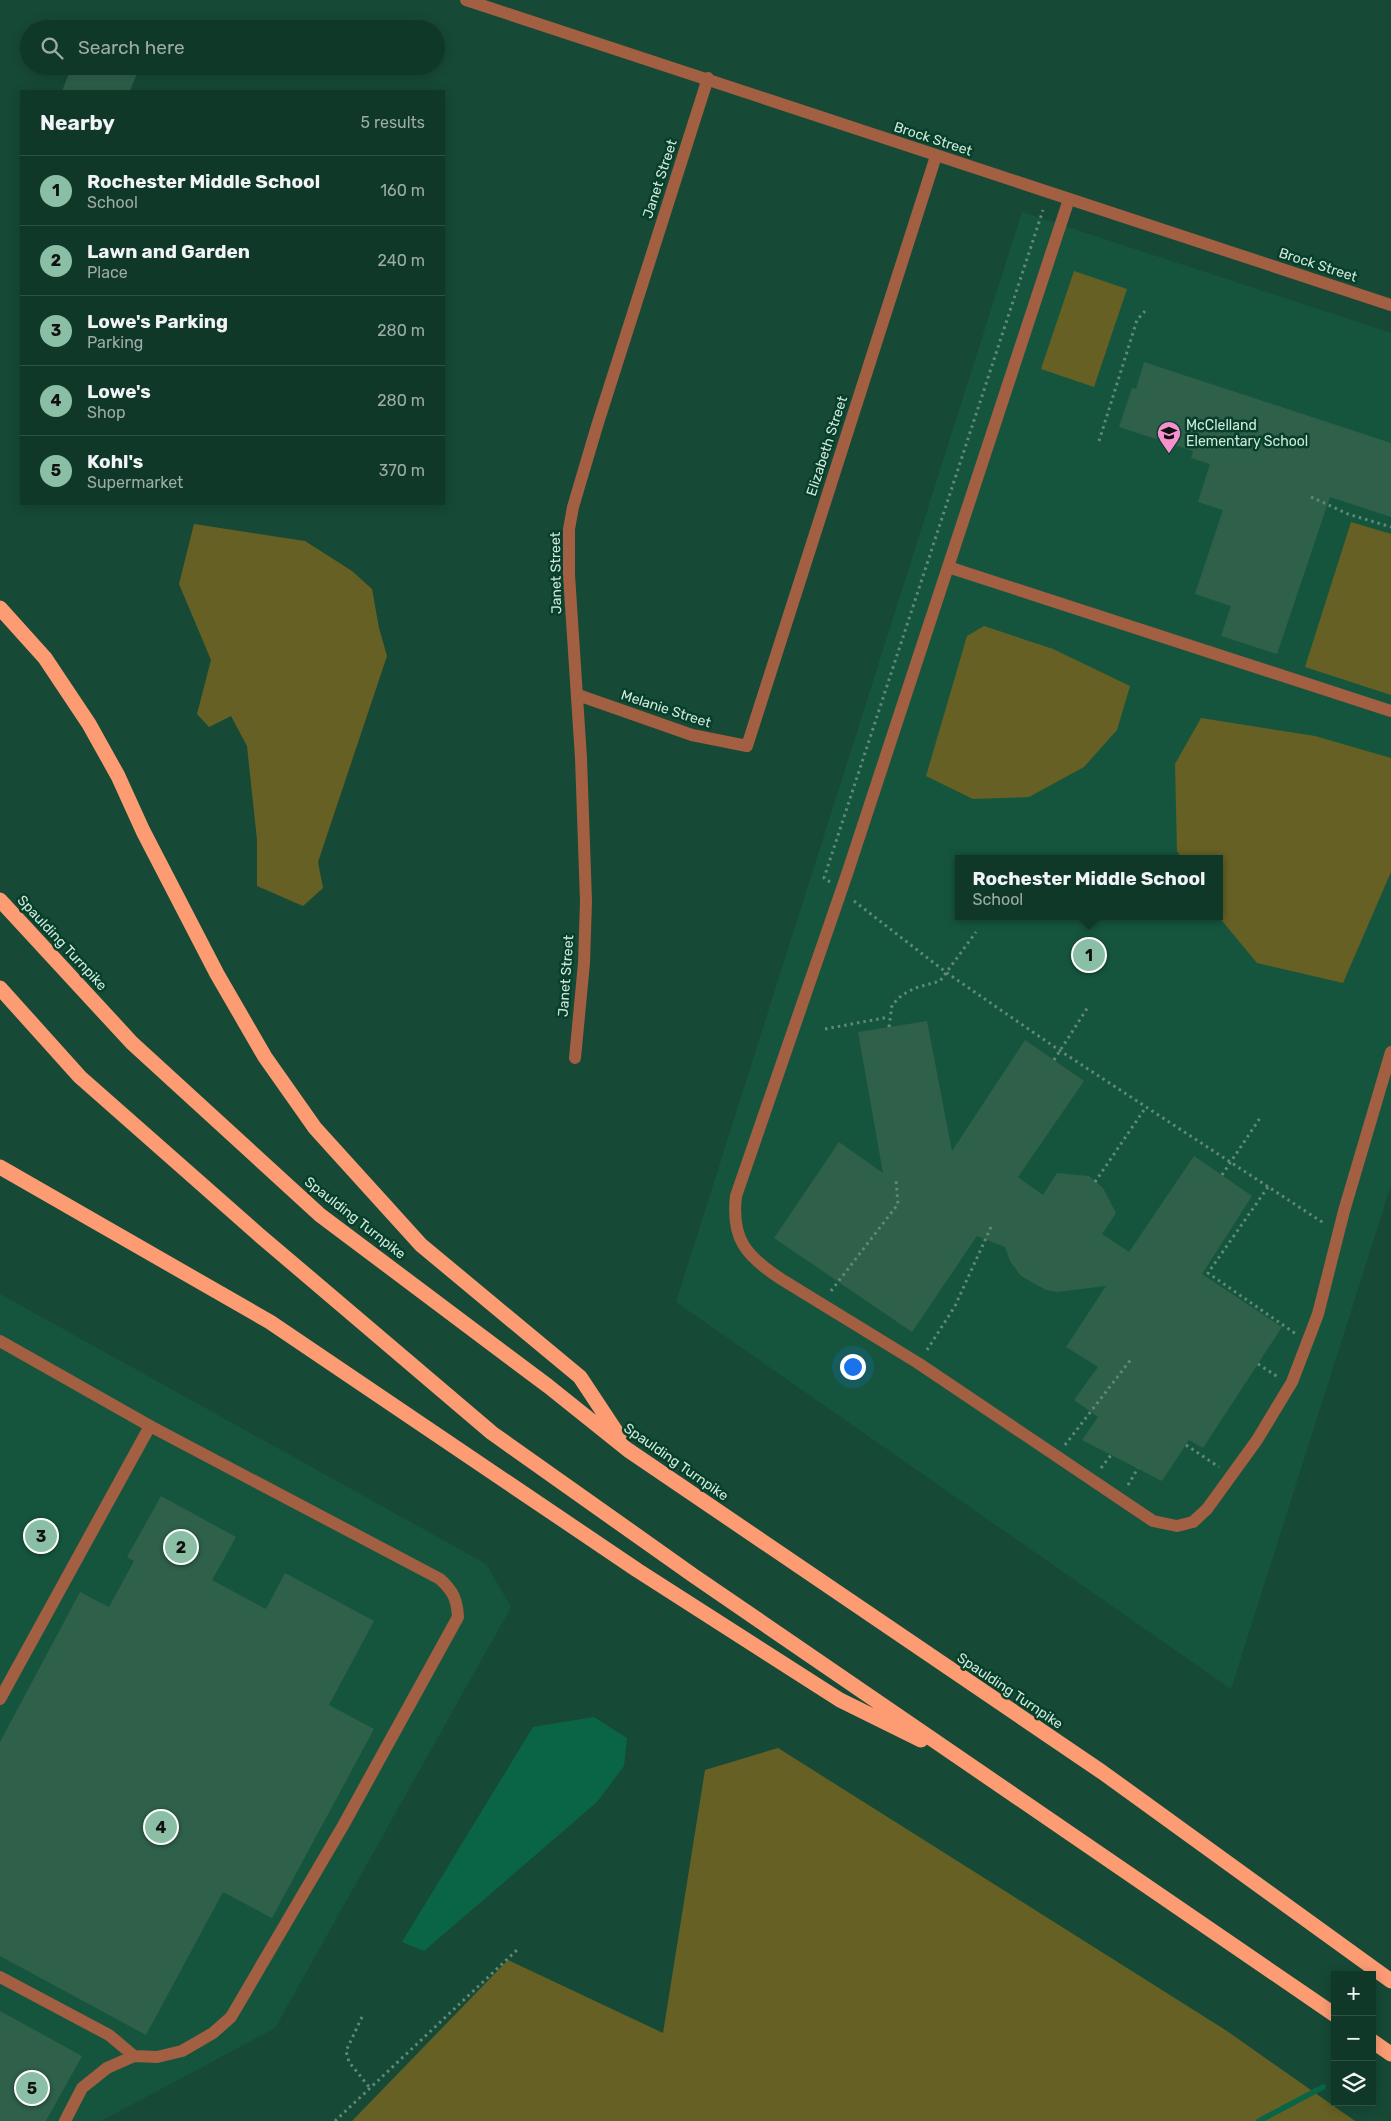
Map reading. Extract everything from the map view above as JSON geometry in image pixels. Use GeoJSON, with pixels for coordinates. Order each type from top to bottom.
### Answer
{"type":"FeatureCollection","features":[{"type":"Feature","properties":{"kind":"highway"},"geometry":{"type":"LineString","coordinates":[[0,608],[45,658],[89,724],[118,776],[143,831],[217,974],[265,1057],[314,1128],[422,1244],[580,1377],[628,1450]]}},
{"type":"Feature","properties":{"kind":"highway","name":"Spaulding Turnpike"},"geometry":{"type":"LineString","coordinates":[[0,900],[132,1042],[320,1215],[548,1386],[628,1450],[1102,1772],[1391,1981]]}},
{"type":"Feature","properties":{"kind":"highway"},"geometry":{"type":"LineString","coordinates":[[0,988],[80,1077],[258,1234],[492,1433],[694,1576],[1331,2012]]}},
{"type":"Feature","properties":{"kind":"highway"},"geometry":{"type":"LineString","coordinates":[[0,1167],[270,1322],[637,1570],[840,1700],[972,1765]]}},
{"type":"Feature","properties":{"kind":"highway"},"geometry":{"type":"LineString","coordinates":[[1376,2044],[1391,2054]]}},
{"type":"Feature","properties":{"kind":"street","name":"Brock Street"},"geometry":{"type":"LineString","coordinates":[[466,0],[708,78],[936,156],[1391,305]]}},
{"type":"Feature","properties":{"kind":"street","name":"Janet Street"},"geometry":{"type":"LineString","coordinates":[[575,1058],[584,962],[586,901],[578,695],[568,566],[570,529],[573,507],[597,426],[708,78]]}},
{"type":"Feature","properties":{"kind":"street","name":"Elizabeth Street"},"geometry":{"type":"LineString","coordinates":[[747,746],[936,156]]}},
{"type":"Feature","properties":{"kind":"street"},"geometry":{"type":"LineString","coordinates":[[1069,199],[841,890],[736,1196],[734,1215],[740,1240],[748,1254],[761,1266],[918,1363],[1153,1521],[1177,1526],[1192,1522],[1207,1509],[1262,1432],[1292,1382],[1301,1362],[1318,1314],[1344,1211],[1391,1052]]}},
{"type":"Feature","properties":{"kind":"street"},"geometry":{"type":"LineString","coordinates":[[948,567],[1391,711]]}},
{"type":"Feature","properties":{"kind":"street","name":"Melanie Street"},"geometry":{"type":"LineString","coordinates":[[578,695],[692,735],[747,746]]}},
{"type":"Feature","properties":{"kind":"street"},"geometry":{"type":"LineString","coordinates":[[0,1341],[150,1426],[440,1579],[452,1590],[458,1604],[458,1617],[339,1832],[231,2017],[213,2033],[182,2051],[157,2057],[134,2056],[108,2068],[82,2088],[65,2121]]}},
{"type":"Feature","properties":{"kind":"street"},"geometry":{"type":"LineString","coordinates":[[0,1699],[150,1426]]}},
{"type":"Feature","properties":{"kind":"street"},"geometry":{"type":"LineString","coordinates":[[0,1977],[109,2035],[134,2056]]}},
{"type":"Feature","properties":{"kind":"path"},"geometry":{"type":"LineString","coordinates":[[1043,210],[824,878],[947,973],[1059,1050],[1322,1222],[1327,1232]]}},
{"type":"Feature","properties":{"kind":"path"},"geometry":{"type":"LineString","coordinates":[[1099,441],[1137,320],[1145,311]]}},
{"type":"Feature","properties":{"kind":"path"},"geometry":{"type":"LineString","coordinates":[[1311,497],[1348,514],[1391,527]]}},
{"type":"Feature","properties":{"kind":"path"},"geometry":{"type":"LineString","coordinates":[[889,1027],[892,1005],[902,995],[915,988],[940,981],[976,932]]}},
{"type":"Feature","properties":{"kind":"path"},"geometry":{"type":"LineString","coordinates":[[1054,1060],[1088,1007]]}},
{"type":"Feature","properties":{"kind":"path"},"geometry":{"type":"LineString","coordinates":[[825,1029],[889,1017]]}},
{"type":"Feature","properties":{"kind":"path"},"geometry":{"type":"LineString","coordinates":[[1096,1182],[1146,1107]]}},
{"type":"Feature","properties":{"kind":"path"},"geometry":{"type":"LineString","coordinates":[[1222,1175],[1260,1118]]}},
{"type":"Feature","properties":{"kind":"path"},"geometry":{"type":"LineString","coordinates":[[822,1305],[837,1282],[846,1273],[898,1204],[896,1180]]}},
{"type":"Feature","properties":{"kind":"path"},"geometry":{"type":"LineString","coordinates":[[1268,1187],[1208,1273],[1296,1334]]}},
{"type":"Feature","properties":{"kind":"path"},"geometry":{"type":"LineString","coordinates":[[918,1363],[955,1306],[991,1227]]}},
{"type":"Feature","properties":{"kind":"path"},"geometry":{"type":"LineString","coordinates":[[1294,1342],[1299,1325]]}},
{"type":"Feature","properties":{"kind":"path"},"geometry":{"type":"LineString","coordinates":[[1058,1456],[1132,1358]]}},
{"type":"Feature","properties":{"kind":"path"},"geometry":{"type":"LineString","coordinates":[[1258,1364],[1280,1379],[1284,1372]]}},
{"type":"Feature","properties":{"kind":"path"},"geometry":{"type":"LineString","coordinates":[[1186,1445],[1232,1475]]}},
{"type":"Feature","properties":{"kind":"path"},"geometry":{"type":"LineString","coordinates":[[334,2121],[518,1949]]}},
{"type":"Feature","properties":{"kind":"path"},"geometry":{"type":"LineString","coordinates":[[362,2018],[346,2050],[349,2062],[370,2088]]}},
{"type":"Feature","properties":{"kind":"shaded area"},"geometry":{"type":"Polygon","coordinates":[[[1022,212],[1391,333],[1391,1185],[1231,1689],[676,1302],[1022,212]]]}},
{"type":"Feature","properties":{"kind":"shaded area"},"geometry":{"type":"Polygon","coordinates":[[[1074,271],[1127,289],[1094,387],[1041,369],[1074,271]]]}},
{"type":"Feature","properties":{"kind":"shaded area"},"geometry":{"type":"Polygon","coordinates":[[[1351,522],[1391,534],[1391,695],[1305,667],[1351,522]]]}},
{"type":"Feature","properties":{"kind":"shaded area"},"geometry":{"type":"Polygon","coordinates":[[[194,524],[305,541],[352,571],[372,589],[379,628],[387,656],[318,862],[323,888],[303,906],[257,886],[257,840],[247,746],[231,716],[209,727],[197,714],[211,660],[179,584],[194,524]]]}},
{"type":"Feature","properties":{"kind":"shaded area"},"geometry":{"type":"Polygon","coordinates":[[[984,626],[1053,649],[1130,686],[1117,730],[1084,767],[1029,797],[973,799],[926,776],[967,636],[984,626]]]}},
{"type":"Feature","properties":{"kind":"shaded area"},"geometry":{"type":"Polygon","coordinates":[[[1201,718],[1315,736],[1391,758],[1391,872],[1343,983],[1257,963],[1221,920],[1223,920],[1223,855],[1180,855],[1177,851],[1175,764],[1201,718]]]}},
{"type":"Feature","properties":{"kind":"shaded area"},"geometry":{"type":"Polygon","coordinates":[[[0,1294],[486,1564],[511,1607],[275,2028],[101,2121],[0,2121],[0,1294]]]}},
{"type":"Feature","properties":{"kind":"shaded area"},"geometry":{"type":"Polygon","coordinates":[[[594,1717],[627,1738],[624,1766],[597,1802],[424,1951],[402,1942],[533,1727],[594,1717]]]}},
{"type":"Feature","properties":{"kind":"shaded area"},"geometry":{"type":"Polygon","coordinates":[[[778,1748],[1227,2031],[1331,2104],[1331,2106],[1355,2121],[352,2121],[508,1960],[663,2033],[705,1770],[778,1748]]]}},
{"type":"Feature","properties":{"kind":"building"},"geometry":{"type":"Polygon","coordinates":[[[68,75],[136,75],[130,90],[62,90],[68,75]]]}},
{"type":"Feature","properties":{"kind":"building"},"geometry":{"type":"Polygon","coordinates":[[[1144,362],[1391,443],[1391,517],[1330,497],[1277,654],[1221,636],[1231,606],[1195,594],[1223,510],[1198,502],[1210,464],[1191,458],[1193,451],[1119,427],[1132,388],[1136,389],[1144,362]]]}},
{"type":"Feature","properties":{"kind":"building"},"geometry":{"type":"Polygon","coordinates":[[[927,1021],[952,1151],[1025,1040],[1084,1081],[1018,1177],[1043,1195],[1057,1173],[1089,1176],[1103,1188],[1116,1213],[1102,1234],[1129,1252],[1194,1156],[1252,1196],[1202,1274],[1282,1327],[1203,1448],[1189,1440],[1162,1481],[1082,1440],[1098,1417],[1074,1400],[1098,1367],[1066,1347],[1106,1286],[1057,1292],[1046,1290],[1021,1276],[1010,1261],[1005,1247],[977,1236],[912,1332],[774,1238],[839,1142],[883,1173],[858,1032],[927,1021]]]}},
{"type":"Feature","properties":{"kind":"building"},"geometry":{"type":"Polygon","coordinates":[[[161,1496],[236,1537],[212,1580],[266,1609],[285,1573],[374,1621],[329,1705],[374,1729],[272,1918],[223,1892],[146,2035],[0,1956],[0,1742],[80,1592],[109,1607],[134,1561],[127,1557],[161,1496]]]}},
{"type":"Feature","properties":{"kind":"building"},"geometry":{"type":"Polygon","coordinates":[[[0,2011],[82,2056],[46,2121],[0,2121],[0,2011]]]}},
{"type":"Feature","properties":{"kind":"waterway"},"geometry":{"type":"LineString","coordinates":[[1259,2121],[1323,2087]]}},
{"type":"Feature","properties":{"kind":"place","name":"McClelland Elementary School"},"geometry":{"type":"Point","coordinates":[1169,454]}},
{"type":"Feature","properties":{"kind":"place","name":"Rochester Middle School"},"geometry":{"type":"Point","coordinates":[1089,955]}},
{"type":"Feature","properties":{"kind":"place","name":"Lowe's Parking"},"geometry":{"type":"Point","coordinates":[41,1536]}},
{"type":"Feature","properties":{"kind":"place","name":"Lawn and Garden"},"geometry":{"type":"Point","coordinates":[181,1547]}},
{"type":"Feature","properties":{"kind":"place","name":"Lowe's"},"geometry":{"type":"Point","coordinates":[161,1827]}},
{"type":"Feature","properties":{"kind":"place","name":"Kohl's"},"geometry":{"type":"Point","coordinates":[32,2088]}}]}
